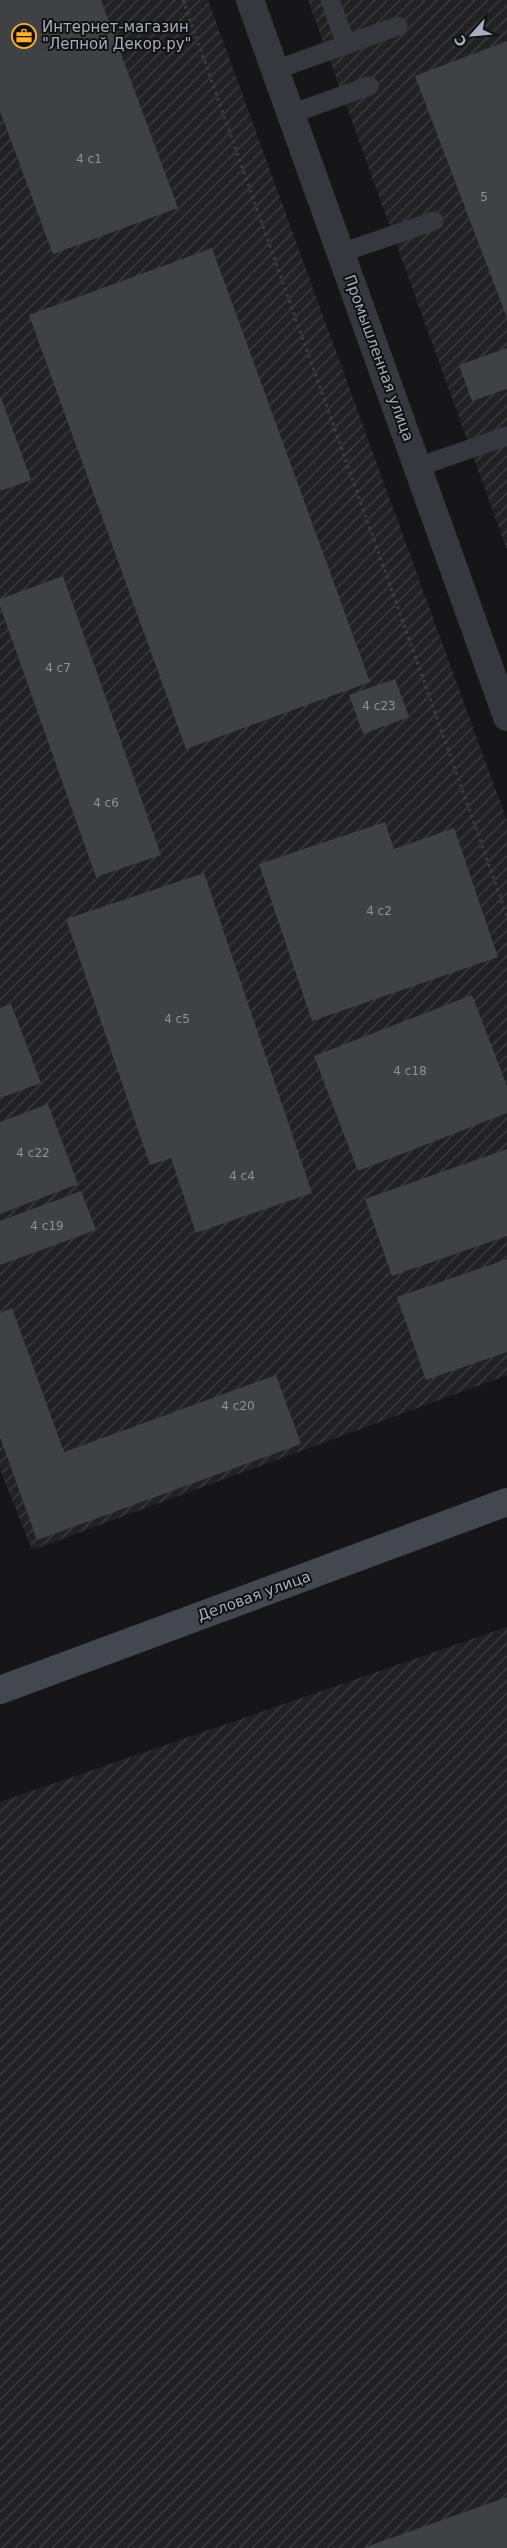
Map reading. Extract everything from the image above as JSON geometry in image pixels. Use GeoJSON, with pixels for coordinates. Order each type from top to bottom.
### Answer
{"type":"FeatureCollection","features":[{"type":"Feature","properties":{"kind":"street","name":"Промышленная улица"},"geometry":{"type":"LineString","coordinates":[[250,0],[507,716]]}},
{"type":"Feature","properties":{"kind":"street","name":"Деловая улица"},"geometry":{"type":"LineString","coordinates":[[0,1690],[507,1502]]}},
{"type":"Feature","properties":{"kind":"lane"},"geometry":{"type":"LineString","coordinates":[[330,0],[346,44]]}},
{"type":"Feature","properties":{"kind":"lane"},"geometry":{"type":"LineString","coordinates":[[275,70],[398,26]]}},
{"type":"Feature","properties":{"kind":"lane"},"geometry":{"type":"LineString","coordinates":[[291,114],[368,86]]}},
{"type":"Feature","properties":{"kind":"lane"},"geometry":{"type":"LineString","coordinates":[[341,253],[434,221]]}},
{"type":"Feature","properties":{"kind":"lane"},"geometry":{"type":"LineString","coordinates":[[418,468],[507,436]]}},
{"type":"Feature","properties":{"kind":"path"},"geometry":{"type":"LineString","coordinates":[[183,0],[507,916]]}},
{"type":"Feature","properties":{"kind":"shaded area"},"geometry":{"type":"Polygon","coordinates":[[[0,0],[208,0],[507,821],[507,1375],[32,1550],[0,1469],[0,0]]]}},
{"type":"Feature","properties":{"kind":"shaded area"},"geometry":{"type":"Polygon","coordinates":[[[308,0],[507,0],[507,550],[308,0]]]}},
{"type":"Feature","properties":{"kind":"shaded area"},"geometry":{"type":"Polygon","coordinates":[[[507,1627],[507,2548],[0,2548],[0,1802],[507,1627]]]}},
{"type":"Feature","properties":{"kind":"building"},"geometry":{"type":"Polygon","coordinates":[[[0,0],[101,0],[178,208],[53,254],[0,111],[0,0]]]}},
{"type":"Feature","properties":{"kind":"building"},"geometry":{"type":"Polygon","coordinates":[[[507,41],[507,318],[415,76],[507,41]]]}},
{"type":"Feature","properties":{"kind":"building"},"geometry":{"type":"Polygon","coordinates":[[[212,248],[370,682],[186,749],[29,315],[212,248]]]}},
{"type":"Feature","properties":{"kind":"building"},"geometry":{"type":"Polygon","coordinates":[[[507,348],[507,389],[472,401],[459,365],[507,348]]]}},
{"type":"Feature","properties":{"kind":"building"},"geometry":{"type":"Polygon","coordinates":[[[0,395],[31,480],[0,491],[0,395]]]}},
{"type":"Feature","properties":{"kind":"building"},"geometry":{"type":"Polygon","coordinates":[[[63,576],[161,855],[96,877],[0,606],[0,599],[63,576]]]}},
{"type":"Feature","properties":{"kind":"building"},"geometry":{"type":"Polygon","coordinates":[[[395,679],[409,717],[363,734],[349,695],[395,679]]]}},
{"type":"Feature","properties":{"kind":"building"},"geometry":{"type":"Polygon","coordinates":[[[385,822],[394,849],[454,828],[498,957],[312,1021],[259,864],[385,822]]]}},
{"type":"Feature","properties":{"kind":"building"},"geometry":{"type":"Polygon","coordinates":[[[204,873],[312,1193],[196,1233],[171,1158],[150,1165],[66,919],[204,873]]]}},
{"type":"Feature","properties":{"kind":"building"},"geometry":{"type":"Polygon","coordinates":[[[472,995],[507,1086],[507,1113],[358,1171],[314,1056],[472,995]]]}},
{"type":"Feature","properties":{"kind":"building"},"geometry":{"type":"Polygon","coordinates":[[[11,1004],[41,1083],[0,1098],[0,1008],[11,1004]]]}},
{"type":"Feature","properties":{"kind":"building"},"geometry":{"type":"Polygon","coordinates":[[[48,1104],[78,1184],[0,1214],[0,1122],[48,1104]]]}},
{"type":"Feature","properties":{"kind":"building"},"geometry":{"type":"Polygon","coordinates":[[[507,1149],[507,1236],[392,1276],[365,1199],[507,1149]]]}},
{"type":"Feature","properties":{"kind":"building"},"geometry":{"type":"Polygon","coordinates":[[[81,1191],[96,1230],[0,1265],[0,1221],[81,1191]]]}},
{"type":"Feature","properties":{"kind":"building"},"geometry":{"type":"Polygon","coordinates":[[[507,1259],[507,1352],[426,1380],[397,1297],[507,1259]]]}},
{"type":"Feature","properties":{"kind":"building"},"geometry":{"type":"Polygon","coordinates":[[[12,1308],[64,1452],[276,1375],[301,1444],[37,1540],[0,1437],[0,1313],[12,1308]]]}},
{"type":"Feature","properties":{"kind":"building"},"geometry":{"type":"Polygon","coordinates":[[[507,2497],[507,2548],[363,2548],[507,2497]]]}},
{"type":"Feature","properties":{"kind":"place","name":"Интернет-магазин \"Лепной Декор.ру\""},"geometry":{"type":"Point","coordinates":[24,36]}}]}
